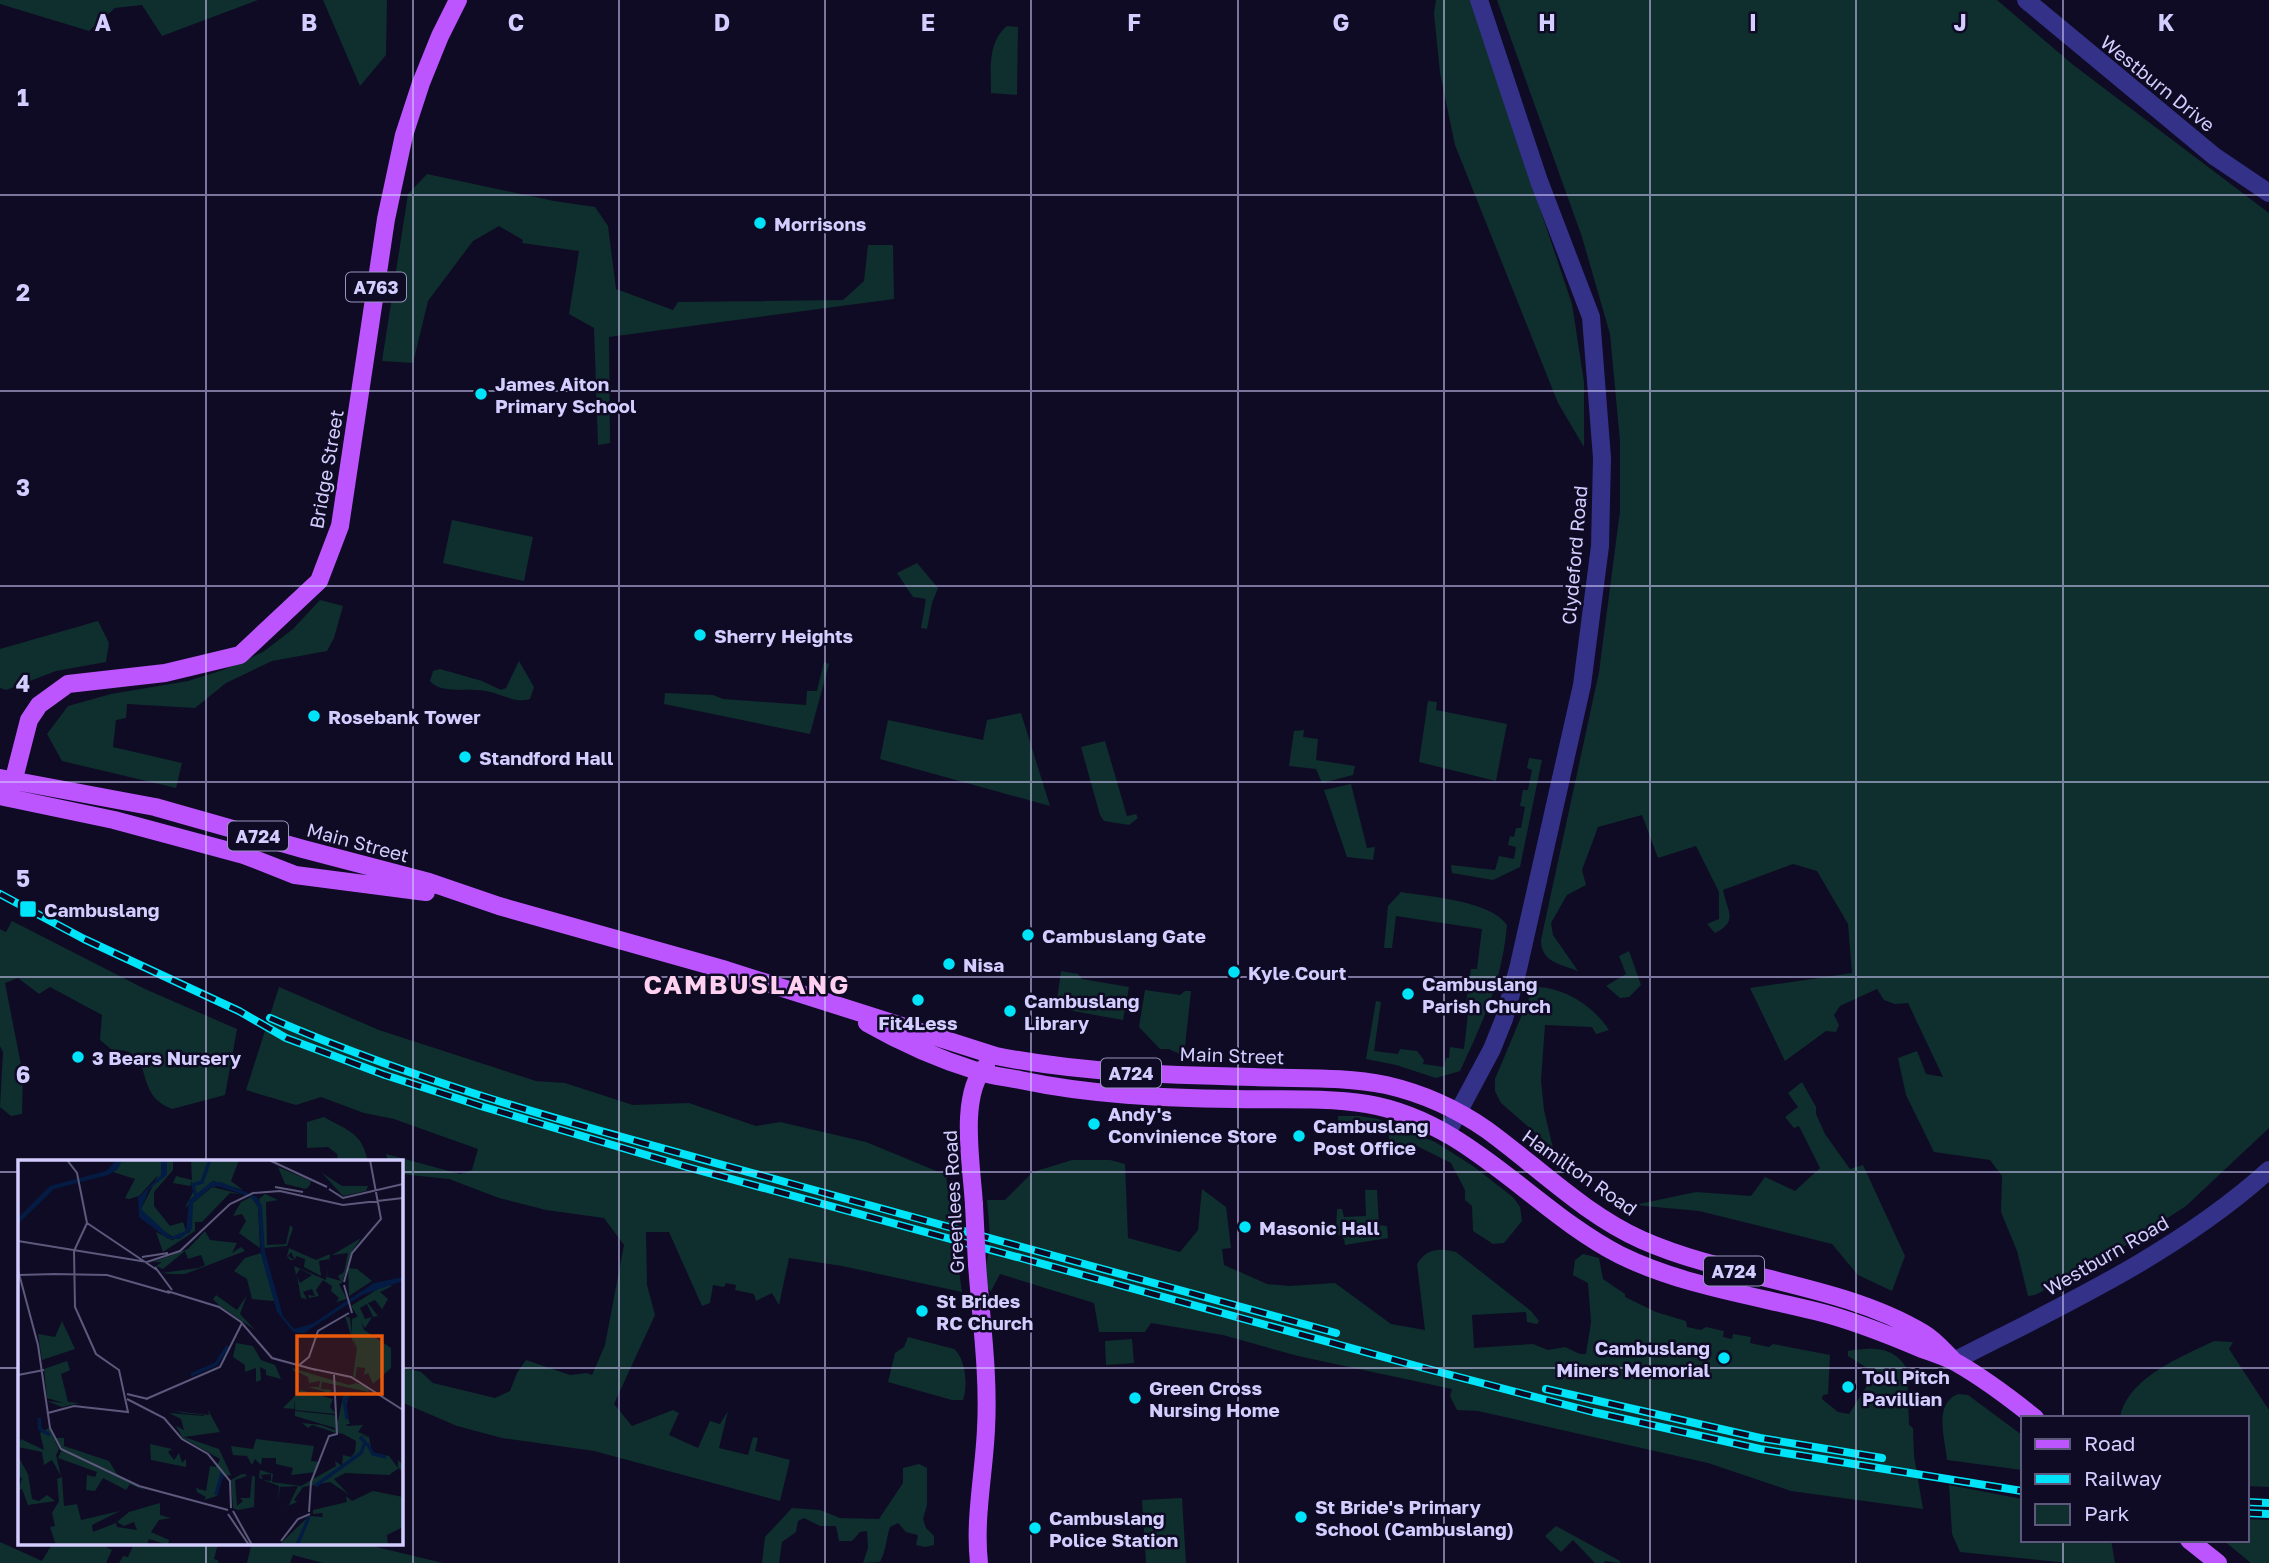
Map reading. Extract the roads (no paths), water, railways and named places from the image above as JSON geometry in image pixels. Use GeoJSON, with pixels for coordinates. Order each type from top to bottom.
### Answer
{"type":"FeatureCollection","features":[{"type":"Feature","properties":{"kind":"main road","name":"Bridge Street"},"geometry":{"type":"LineString","coordinates":[[6,788],[29,719],[39,705],[68,684],[165,673],[240,655],[319,581],[340,526],[386,219],[404,135],[421,83],[458,0]]}},
{"type":"Feature","properties":{"kind":"main road","name":"Main Street"},"geometry":{"type":"LineString","coordinates":[[6,788],[244,855],[295,875],[409,889],[499,906]]}},
{"type":"Feature","properties":{"kind":"main road","name":"Main Street"},"geometry":{"type":"LineString","coordinates":[[6,788],[155,807],[429,882],[499,906],[726,970],[996,1056],[1034,1064],[1099,1071],[1357,1081],[1426,1098],[1457,1113]]}},
{"type":"Feature","properties":{"kind":"main road","name":"Main Street"},"geometry":{"type":"LineString","coordinates":[[841,1007],[904,1043],[980,1072],[1079,1091],[1367,1104],[1429,1123],[1447,1133]]}},
{"type":"Feature","properties":{"kind":"main road","name":"Greenlees Road"},"geometry":{"type":"LineString","coordinates":[[979,1563],[979,1507],[986,1427],[986,1380],[969,1115],[971,1092],[980,1072],[996,1056]]}},
{"type":"Feature","properties":{"kind":"main road","name":"Hamilton Road"},"geometry":{"type":"LineString","coordinates":[[1457,1113],[1485,1129],[1607,1222],[1641,1239],[1698,1261],[1876,1311],[1923,1333],[1954,1361],[2001,1391],[2032,1416]]}},
{"type":"Feature","properties":{"kind":"main road","name":"Hamilton Road"},"geometry":{"type":"LineString","coordinates":[[1447,1133],[1588,1236],[1623,1256],[1709,1287],[1843,1319],[1954,1361]]}},
{"type":"Feature","properties":{"kind":"main road"},"geometry":{"type":"LineString","coordinates":[[2192,1542],[2213,1559]]}},
{"type":"Feature","properties":{"kind":"street","name":"Clydeford Road"},"geometry":{"type":"LineString","coordinates":[[1447,1133],[1492,1049],[1504,1019],[1518,969],[1557,806],[1584,673],[1600,546],[1602,458],[1591,317],[1539,181],[1479,0]]}},
{"type":"Feature","properties":{"kind":"street","name":"Westburn Drive"},"geometry":{"type":"LineString","coordinates":[[2026,0],[2214,156],[2269,192]]}},
{"type":"Feature","properties":{"kind":"street","name":"Westburn Road"},"geometry":{"type":"LineString","coordinates":[[1954,1361],[2103,1285],[2198,1226],[2269,1170]]}},
{"type":"Feature","properties":{"kind":"railway"},"geometry":{"type":"LineString","coordinates":[[0,894],[84,939],[239,1011],[286,1038],[385,1075],[484,1107],[687,1167],[1593,1412],[1760,1449],[2021,1491]]}},
{"type":"Feature","properties":{"kind":"railway"},"geometry":{"type":"LineString","coordinates":[[270,1018],[397,1068],[528,1110],[1336,1333]]}},
{"type":"Feature","properties":{"kind":"railway"},"geometry":{"type":"LineString","coordinates":[[1546,1389],[1760,1438],[1882,1458]]}},
{"type":"Feature","properties":{"kind":"railway"},"geometry":{"type":"LineString","coordinates":[[2248,1502],[2269,1503]]}},
{"type":"Feature","properties":{"kind":"railway"},"geometry":{"type":"LineString","coordinates":[[2248,1513],[2269,1514]]}},
{"type":"Feature","properties":{"kind":"place","name":"Morrisons"},"geometry":{"type":"Point","coordinates":[760,223]}},
{"type":"Feature","properties":{"kind":"place","name":"James Aiton Primary School"},"geometry":{"type":"Point","coordinates":[481,394]}},
{"type":"Feature","properties":{"kind":"place","name":"Sherry Heights"},"geometry":{"type":"Point","coordinates":[700,635]}},
{"type":"Feature","properties":{"kind":"place","name":"Rosebank Tower"},"geometry":{"type":"Point","coordinates":[314,716]}},
{"type":"Feature","properties":{"kind":"place","name":"Standford Hall"},"geometry":{"type":"Point","coordinates":[465,757]}},
{"type":"Feature","properties":{"kind":"place","name":"Cambuslang"},"geometry":{"type":"Point","coordinates":[28,909]}},
{"type":"Feature","properties":{"kind":"place","name":"Cambuslang Gate"},"geometry":{"type":"Point","coordinates":[1028,935]}},
{"type":"Feature","properties":{"kind":"place","name":"Nisa"},"geometry":{"type":"Point","coordinates":[949,964]}},
{"type":"Feature","properties":{"kind":"place","name":"Kyle Court"},"geometry":{"type":"Point","coordinates":[1234,972]}},
{"type":"Feature","properties":{"kind":"place","name":"Cambuslang Parish Church"},"geometry":{"type":"Point","coordinates":[1408,994]}},
{"type":"Feature","properties":{"kind":"place","name":"Fit4Less"},"geometry":{"type":"Point","coordinates":[918,1000]}},
{"type":"Feature","properties":{"kind":"place","name":"Cambuslang Library"},"geometry":{"type":"Point","coordinates":[1010,1011]}},
{"type":"Feature","properties":{"kind":"place","name":"3 Bears Nursery"},"geometry":{"type":"Point","coordinates":[78,1057]}},
{"type":"Feature","properties":{"kind":"place","name":"Andy's Convinience Store"},"geometry":{"type":"Point","coordinates":[1094,1124]}},
{"type":"Feature","properties":{"kind":"place","name":"Cambuslang Post Office"},"geometry":{"type":"Point","coordinates":[1299,1136]}},
{"type":"Feature","properties":{"kind":"place","name":"Masonic Hall"},"geometry":{"type":"Point","coordinates":[1245,1227]}},
{"type":"Feature","properties":{"kind":"place","name":"St Brides RC Church"},"geometry":{"type":"Point","coordinates":[922,1311]}},
{"type":"Feature","properties":{"kind":"place","name":"Cambuslang Miners Memorial"},"geometry":{"type":"Point","coordinates":[1724,1358]}},
{"type":"Feature","properties":{"kind":"place","name":"Toll Pitch Pavillian"},"geometry":{"type":"Point","coordinates":[1848,1387]}},
{"type":"Feature","properties":{"kind":"place","name":"Green Cross Nursing Home"},"geometry":{"type":"Point","coordinates":[1135,1398]}},
{"type":"Feature","properties":{"kind":"place","name":"St Bride's Primary School (Cambuslang)"},"geometry":{"type":"Point","coordinates":[1301,1517]}},
{"type":"Feature","properties":{"kind":"place","name":"Cambuslang Police Station"},"geometry":{"type":"Point","coordinates":[1035,1528]}},
{"type":"Feature","properties":{"kind":"district","name":"CAMBUSLANG"},"geometry":{"type":"Point","coordinates":[747,984]}}]}
